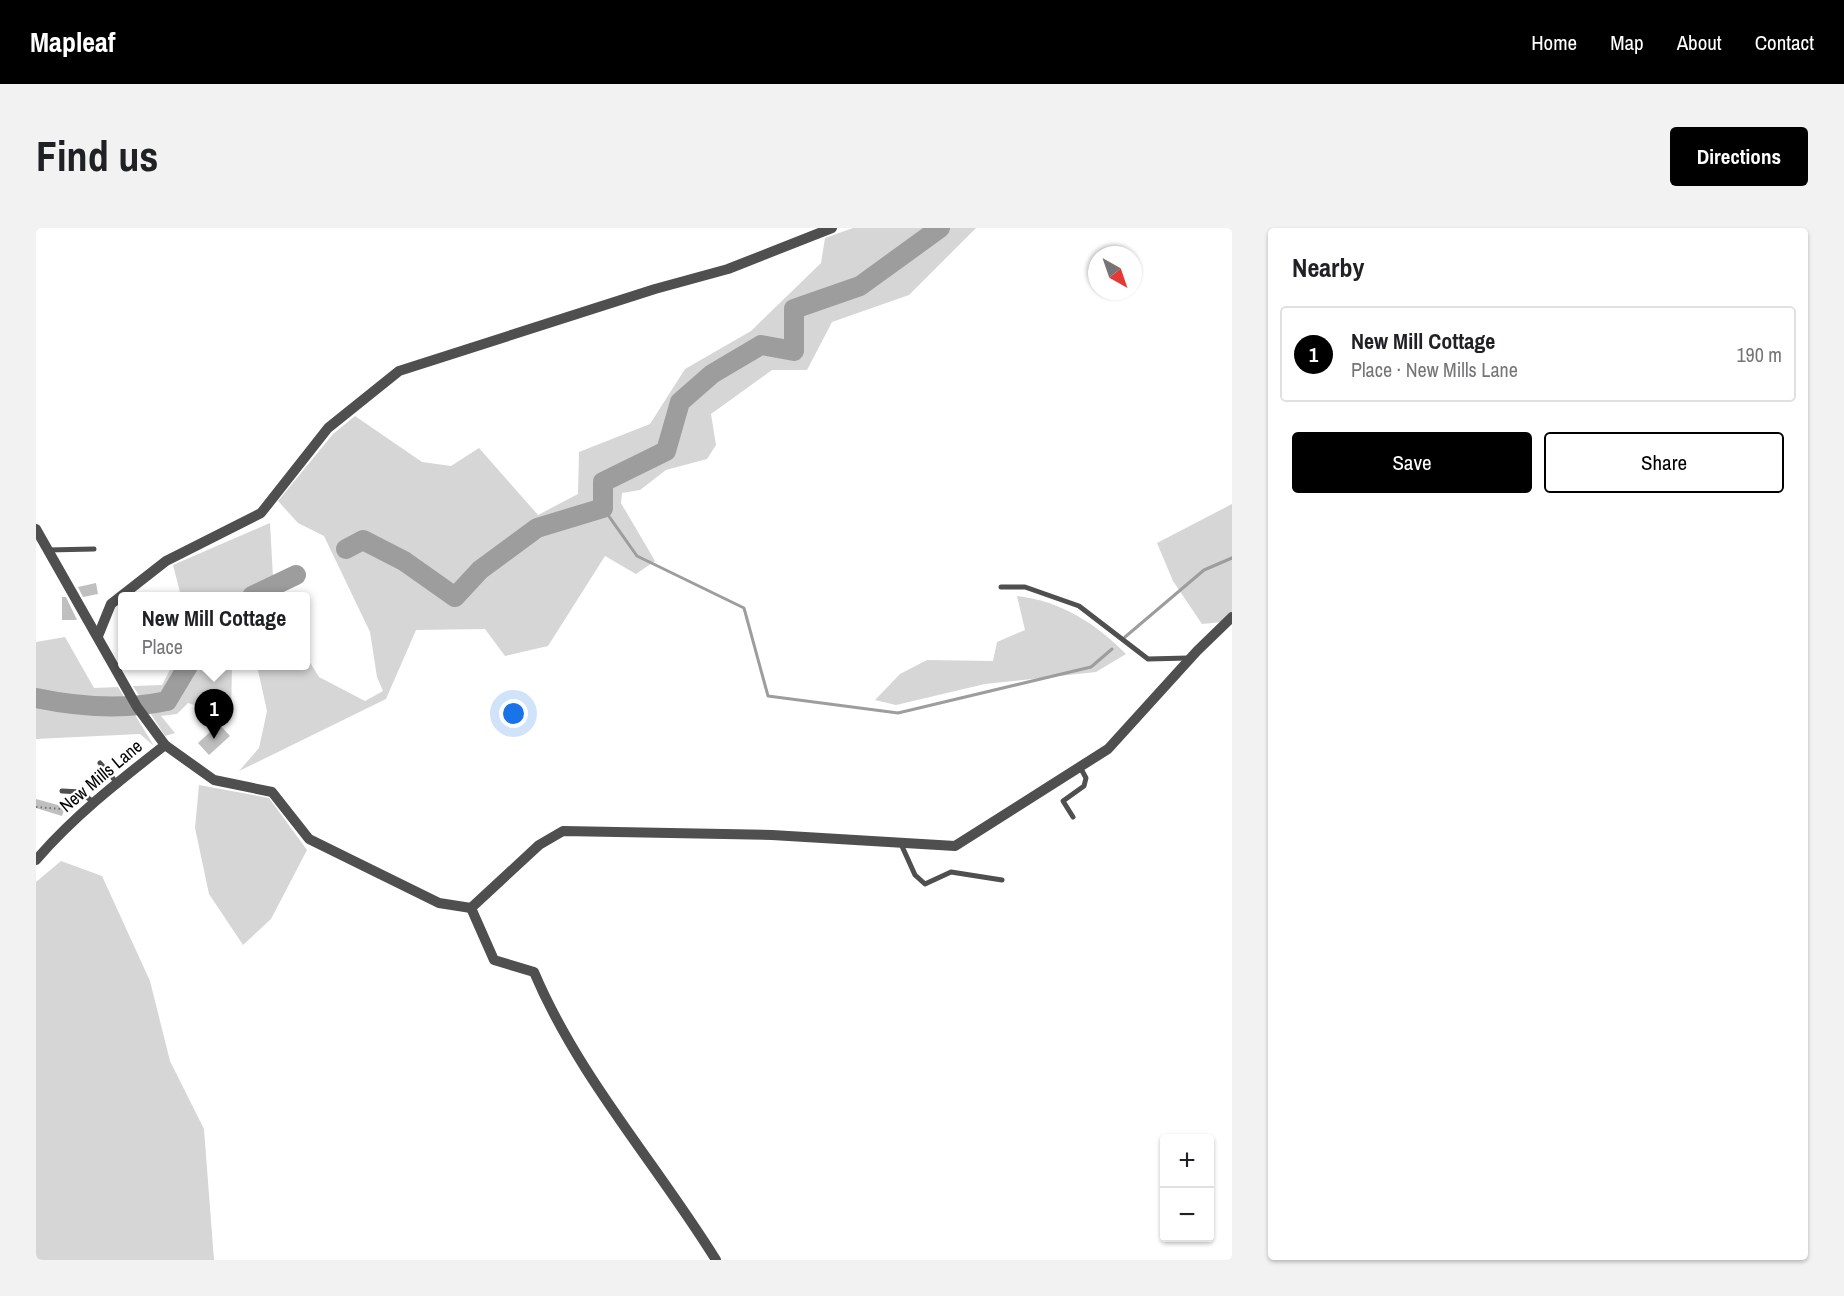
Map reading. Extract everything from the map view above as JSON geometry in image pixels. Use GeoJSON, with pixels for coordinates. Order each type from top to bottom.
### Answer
{"type":"FeatureCollection","features":[{"type":"Feature","properties":{"kind":"street"},"geometry":{"type":"LineString","coordinates":[[126,592],[166,561],[261,513],[328,428],[399,372],[655,289],[728,269],[832,228]]}},
{"type":"Feature","properties":{"kind":"street"},"geometry":{"type":"LineString","coordinates":[[36,529],[137,707],[165,746],[214,780],[273,792],[309,839],[439,903],[471,908]]}},
{"type":"Feature","properties":{"kind":"street"},"geometry":{"type":"LineString","coordinates":[[98,636],[111,604],[118,599]]}},
{"type":"Feature","properties":{"kind":"street"},"geometry":{"type":"LineString","coordinates":[[471,908],[539,845],[563,831],[772,835],[955,846],[1108,749],[1190,658],[1232,617]]}},
{"type":"Feature","properties":{"kind":"street","name":"New Mills Lane"},"geometry":{"type":"LineString","coordinates":[[36,860],[93,802],[165,746]]}},
{"type":"Feature","properties":{"kind":"street"},"geometry":{"type":"LineString","coordinates":[[471,908],[494,960],[534,972],[544,995],[597,1089],[679,1201],[716,1260]]}},
{"type":"Feature","properties":{"kind":"lane"},"geometry":{"type":"LineString","coordinates":[[48,550],[94,549]]}},
{"type":"Feature","properties":{"kind":"lane"},"geometry":{"type":"LineString","coordinates":[[1001,587],[1036,590],[1079,606],[1148,659],[1165,661],[1190,658]]}},
{"type":"Feature","properties":{"kind":"lane"},"geometry":{"type":"LineString","coordinates":[[100,763],[117,783]]}},
{"type":"Feature","properties":{"kind":"lane"},"geometry":{"type":"LineString","coordinates":[[1073,817],[1063,801],[1084,786],[1086,778],[1080,767]]}},
{"type":"Feature","properties":{"kind":"lane"},"geometry":{"type":"LineString","coordinates":[[62,791],[81,792],[93,802]]}},
{"type":"Feature","properties":{"kind":"lane"},"geometry":{"type":"LineString","coordinates":[[900,843],[915,875],[925,884],[951,872],[1002,880]]}},
{"type":"Feature","properties":{"kind":"path"},"geometry":{"type":"LineString","coordinates":[[36,807],[84,811]]}},
{"type":"Feature","properties":{"kind":"shaded area"},"geometry":{"type":"Polygon","coordinates":[[[853,228],[976,228],[909,295],[832,322],[807,370],[772,370],[711,414],[716,445],[707,459],[666,470],[640,490],[622,493],[621,503],[655,561],[636,574],[605,556],[548,646],[505,656],[485,629],[416,630],[386,699],[239,771],[259,748],[267,711],[258,670],[310,670],[310,662],[319,677],[365,701],[383,691],[377,677],[370,632],[324,536],[298,523],[278,501],[333,434],[355,416],[422,462],[451,466],[479,448],[538,515],[578,494],[579,452],[650,424],[685,369],[751,331],[821,263],[825,238],[853,228]]]}},
{"type":"Feature","properties":{"kind":"shaded area"},"geometry":{"type":"Polygon","coordinates":[[[1232,504],[1232,621],[1202,624],[1173,581],[1157,543],[1232,504]]]}},
{"type":"Feature","properties":{"kind":"shaded area"},"geometry":{"type":"Polygon","coordinates":[[[270,523],[274,592],[180,592],[173,565],[270,523]]]}},
{"type":"Feature","properties":{"kind":"shaded area"},"geometry":{"type":"Polygon","coordinates":[[[1017,596],[1063,608],[1089,623],[1126,654],[1096,672],[985,684],[896,705],[875,700],[900,674],[927,660],[993,661],[997,642],[1025,630],[1017,596]]]}},
{"type":"Feature","properties":{"kind":"shaded area"},"geometry":{"type":"Polygon","coordinates":[[[65,637],[94,688],[118,687],[154,746],[140,734],[36,739],[36,642],[65,637]]]}},
{"type":"Feature","properties":{"kind":"shaded area"},"geometry":{"type":"Polygon","coordinates":[[[170,670],[232,670],[231,717],[188,703],[177,714],[161,716],[175,733],[165,736],[133,686],[162,685],[170,670]]]}},
{"type":"Feature","properties":{"kind":"shaded area"},"geometry":{"type":"Polygon","coordinates":[[[199,785],[269,798],[307,850],[271,919],[243,945],[209,894],[195,828],[199,785]]]}},
{"type":"Feature","properties":{"kind":"shaded area"},"geometry":{"type":"Polygon","coordinates":[[[61,861],[102,876],[150,981],[170,1061],[204,1129],[214,1260],[36,1260],[36,882],[61,861]]]}},
{"type":"Feature","properties":{"kind":"building"},"geometry":{"type":"Polygon","coordinates":[[[96,583],[98,594],[83,597],[78,587],[96,583]]]}},
{"type":"Feature","properties":{"kind":"building"},"geometry":{"type":"Polygon","coordinates":[[[62,597],[66,597],[77,620],[62,620],[62,597]]]}},
{"type":"Feature","properties":{"kind":"building"},"geometry":{"type":"Polygon","coordinates":[[[219,724],[230,736],[209,755],[198,743],[219,724]]]}},
{"type":"Feature","properties":{"kind":"building"},"geometry":{"type":"Polygon","coordinates":[[[36,799],[65,807],[62,816],[36,808],[36,799]]]}},
{"type":"Feature","properties":{"kind":"waterway"},"geometry":{"type":"LineString","coordinates":[[346,549],[363,540],[404,561],[455,597],[480,570],[537,528],[603,508],[603,482],[666,451],[680,402],[712,374],[761,345],[794,351],[794,309],[860,286],[940,228]]}},
{"type":"Feature","properties":{"kind":"waterway"},"geometry":{"type":"LineString","coordinates":[[603,508],[637,556],[744,608],[768,696],[898,713],[1091,667],[1112,649]]}},
{"type":"Feature","properties":{"kind":"waterway"},"geometry":{"type":"LineString","coordinates":[[1125,637],[1204,570],[1232,558]]}},
{"type":"Feature","properties":{"kind":"waterway"},"geometry":{"type":"LineString","coordinates":[[260,592],[296,575]]}},
{"type":"Feature","properties":{"kind":"waterway"},"geometry":{"type":"LineString","coordinates":[[36,698],[69,704],[102,706],[151,704],[167,701],[186,670]]}},
{"type":"Feature","properties":{"kind":"place","name":"New Mill Cottage"},"geometry":{"type":"Point","coordinates":[214,739]}}]}
